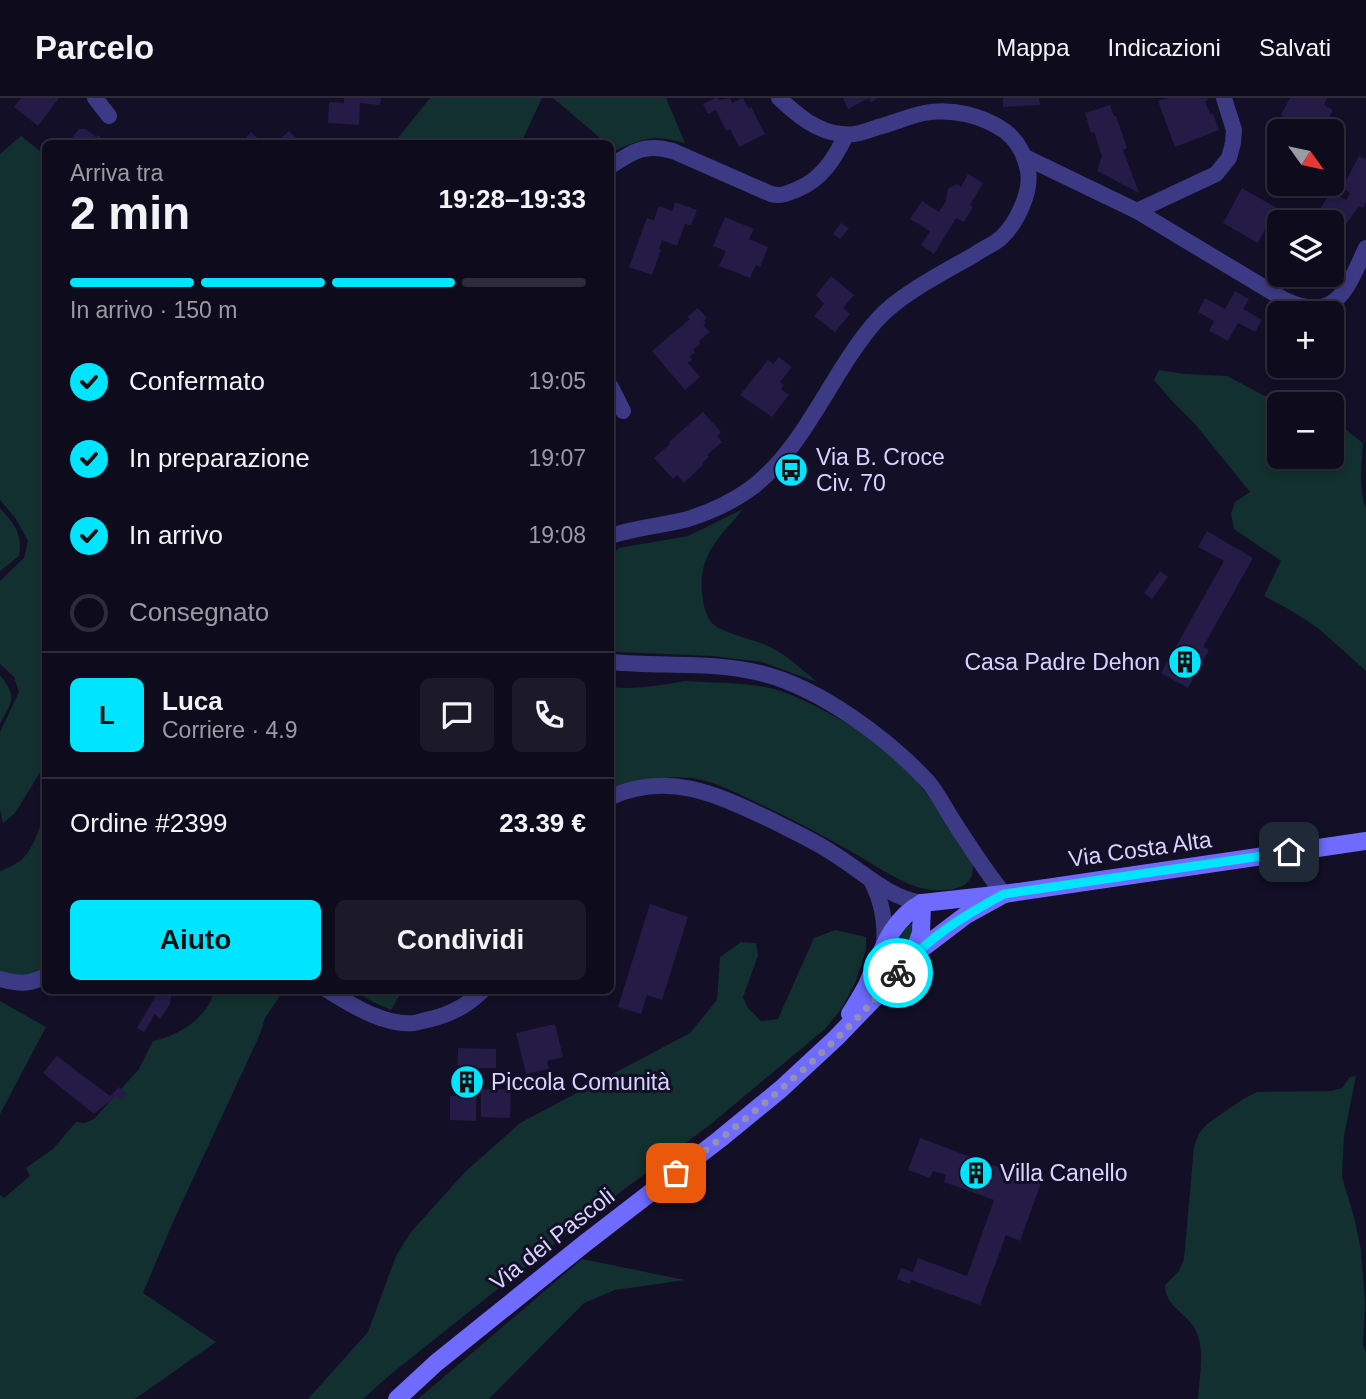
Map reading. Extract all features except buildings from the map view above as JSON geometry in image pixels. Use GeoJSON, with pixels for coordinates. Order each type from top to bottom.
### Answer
{"type":"FeatureCollection","features":[{"type":"Feature","properties":{"kind":"street"},"geometry":{"type":"LineString","coordinates":[[95,98],[109,116]]}},
{"type":"Feature","properties":{"kind":"street"},"geometry":{"type":"LineString","coordinates":[[614,535],[688,519],[733,500],[753,487],[792,445],[863,336],[879,317],[898,301],[1001,238],[1016,217],[1027,193],[1029,176],[1025,157],[1018,143],[988,121],[949,111],[924,113],[846,135],[820,128],[803,119],[779,98]]}},
{"type":"Feature","properties":{"kind":"street"},"geometry":{"type":"LineString","coordinates":[[1137,211],[1216,174],[1229,158],[1234,130],[1224,98]]}},
{"type":"Feature","properties":{"kind":"street"},"geometry":{"type":"LineString","coordinates":[[614,164],[641,148],[659,146],[777,196],[809,184],[822,173],[836,155],[846,135]]}},
{"type":"Feature","properties":{"kind":"street"},"geometry":{"type":"LineString","coordinates":[[1025,157],[1137,211],[1285,300],[1300,306],[1316,309],[1331,304],[1342,294],[1366,248]]}},
{"type":"Feature","properties":{"kind":"street"},"geometry":{"type":"LineString","coordinates":[[614,393],[623,411]]}},
{"type":"Feature","properties":{"kind":"street"},"geometry":{"type":"LineString","coordinates":[[614,662],[713,666],[760,673],[799,687],[833,705],[890,745],[930,785],[989,876],[1004,894]]}},
{"type":"Feature","properties":{"kind":"street"},"geometry":{"type":"LineString","coordinates":[[614,796],[634,789],[681,786],[715,795],[813,841],[892,893],[909,901],[922,903],[921,933],[912,956]]}},
{"type":"Feature","properties":{"kind":"street","name":"Via Costa Alta"},"geometry":{"type":"LineString","coordinates":[[922,903],[1004,894],[1366,841]]}},
{"type":"Feature","properties":{"kind":"street","name":"Via dei Pascoli"},"geometry":{"type":"LineString","coordinates":[[871,880],[883,910],[884,944]]}},
{"type":"Feature","properties":{"kind":"street","name":"Via dei Pascoli"},"geometry":{"type":"LineString","coordinates":[[397,1399],[436,1363],[573,1252],[782,1089],[836,1038],[912,956],[966,915],[1004,894]]}},
{"type":"Feature","properties":{"kind":"street","name":"Via dei Pascoli"},"geometry":{"type":"LineString","coordinates":[[836,1038],[899,920],[910,909],[922,903]]}},
{"type":"Feature","properties":{"kind":"street"},"geometry":{"type":"LineString","coordinates":[[0,979],[17,984],[42,978]]}},
{"type":"Feature","properties":{"kind":"street"},"geometry":{"type":"LineString","coordinates":[[334,994],[373,1015],[413,1023],[457,1010],[478,994]]}},
{"type":"Feature","properties":{"kind":"green space"},"geometry":{"type":"Polygon","coordinates":[[[430,98],[542,98],[522,140],[396,140],[430,98]]]}},
{"type":"Feature","properties":{"kind":"green space"},"geometry":{"type":"Polygon","coordinates":[[[553,98],[666,98],[685,143],[656,138],[614,151],[614,140],[602,140],[553,98]]]}},
{"type":"Feature","properties":{"kind":"green space"},"geometry":{"type":"Polygon","coordinates":[[[21,136],[42,153],[42,769],[15,813],[3,823],[0,809],[0,732],[19,692],[14,677],[0,664],[0,581],[24,558],[28,541],[16,519],[0,500],[0,154],[21,136]]]}},
{"type":"Feature","properties":{"kind":"green space"},"geometry":{"type":"Polygon","coordinates":[[[1159,370],[1227,376],[1267,397],[1267,469],[1344,469],[1344,429],[1363,443],[1361,476],[1366,508],[1366,671],[1318,628],[1264,596],[1281,561],[1234,529],[1231,514],[1235,502],[1250,492],[1195,424],[1154,380],[1159,370]]]}},
{"type":"Feature","properties":{"kind":"green space"},"geometry":{"type":"Polygon","coordinates":[[[0,508],[16,529],[20,548],[19,556],[0,571],[0,508]]]}},
{"type":"Feature","properties":{"kind":"green space"},"geometry":{"type":"Polygon","coordinates":[[[743,509],[706,560],[702,585],[707,616],[723,630],[779,652],[817,682],[762,662],[712,656],[614,651],[614,551],[688,536],[743,509]]]}},
{"type":"Feature","properties":{"kind":"green space"},"geometry":{"type":"Polygon","coordinates":[[[0,675],[9,689],[11,699],[0,724],[0,675]]]}},
{"type":"Feature","properties":{"kind":"green space"},"geometry":{"type":"Polygon","coordinates":[[[685,681],[775,689],[827,712],[861,732],[892,757],[920,785],[969,853],[973,866],[972,875],[967,883],[950,890],[928,889],[908,884],[794,820],[709,782],[672,777],[614,789],[614,687],[685,681]]]}},
{"type":"Feature","properties":{"kind":"green space"},"geometry":{"type":"Polygon","coordinates":[[[42,821],[42,970],[23,976],[0,973],[0,871],[18,862],[32,845],[42,821]]]}},
{"type":"Feature","properties":{"kind":"green space"},"geometry":{"type":"Polygon","coordinates":[[[908,923],[914,927],[914,940],[864,1007],[902,928],[908,923]]]}},
{"type":"Feature","properties":{"kind":"green space"},"geometry":{"type":"Polygon","coordinates":[[[835,930],[866,937],[866,950],[856,981],[842,1008],[825,1029],[711,1124],[602,1206],[363,1399],[308,1399],[368,1332],[396,1256],[411,1232],[465,1172],[520,1123],[690,1033],[717,1000],[720,957],[741,942],[756,943],[758,956],[743,997],[747,1007],[761,1021],[778,1019],[814,938],[835,930]]]}},
{"type":"Feature","properties":{"kind":"green space"},"geometry":{"type":"Polygon","coordinates":[[[213,994],[281,994],[265,1018],[143,1293],[216,1342],[135,1399],[0,1399],[0,1195],[4,1198],[30,1176],[26,1168],[53,1149],[76,1122],[85,1123],[94,1119],[139,1069],[153,1041],[172,1035],[191,1024],[211,1001],[213,994]]]}},
{"type":"Feature","properties":{"kind":"green space"},"geometry":{"type":"Polygon","coordinates":[[[359,994],[400,994],[391,1010],[359,994]]]}},
{"type":"Feature","properties":{"kind":"green space"},"geometry":{"type":"Polygon","coordinates":[[[0,1001],[46,1027],[0,1114],[0,1001]]]}},
{"type":"Feature","properties":{"kind":"green space"},"geometry":{"type":"Polygon","coordinates":[[[1356,1076],[1344,1136],[1342,1177],[1361,1250],[1365,1303],[1363,1344],[1366,1353],[1366,1399],[1198,1399],[1201,1357],[1197,1333],[1194,1326],[1169,1300],[1165,1285],[1179,1271],[1184,1259],[1194,1147],[1199,1133],[1207,1124],[1257,1092],[1331,1091],[1342,1088],[1350,1077],[1356,1076]]]}},
{"type":"Feature","properties":{"kind":"green space"},"geometry":{"type":"Polygon","coordinates":[[[582,1259],[685,1280],[615,1290],[584,1303],[489,1399],[418,1399],[582,1259]]]}},
{"type":"Feature","properties":{"kind":"way so far"},"geometry":{"type":"LineString","coordinates":[[676,1173],[782,1089],[836,1038],[898,973]]}},
{"type":"Feature","properties":{"kind":"place","name":"Via B. Croce Civ. 70"},"geometry":{"type":"Point","coordinates":[791,470]}},
{"type":"Feature","properties":{"kind":"place","name":"Casa Padre Dehon"},"geometry":{"type":"Point","coordinates":[1185,662]}},
{"type":"Feature","properties":{"kind":"place","name":"Piccola Comunità"},"geometry":{"type":"Point","coordinates":[467,1082]}},
{"type":"Feature","properties":{"kind":"place","name":"Villa Canello"},"geometry":{"type":"Point","coordinates":[976,1173]}},
{"type":"Feature","properties":{"kind":"route"},"geometry":{"type":"LineString","coordinates":[[898,973],[912,956],[953,924],[1004,894],[1289,852]]}}]}
